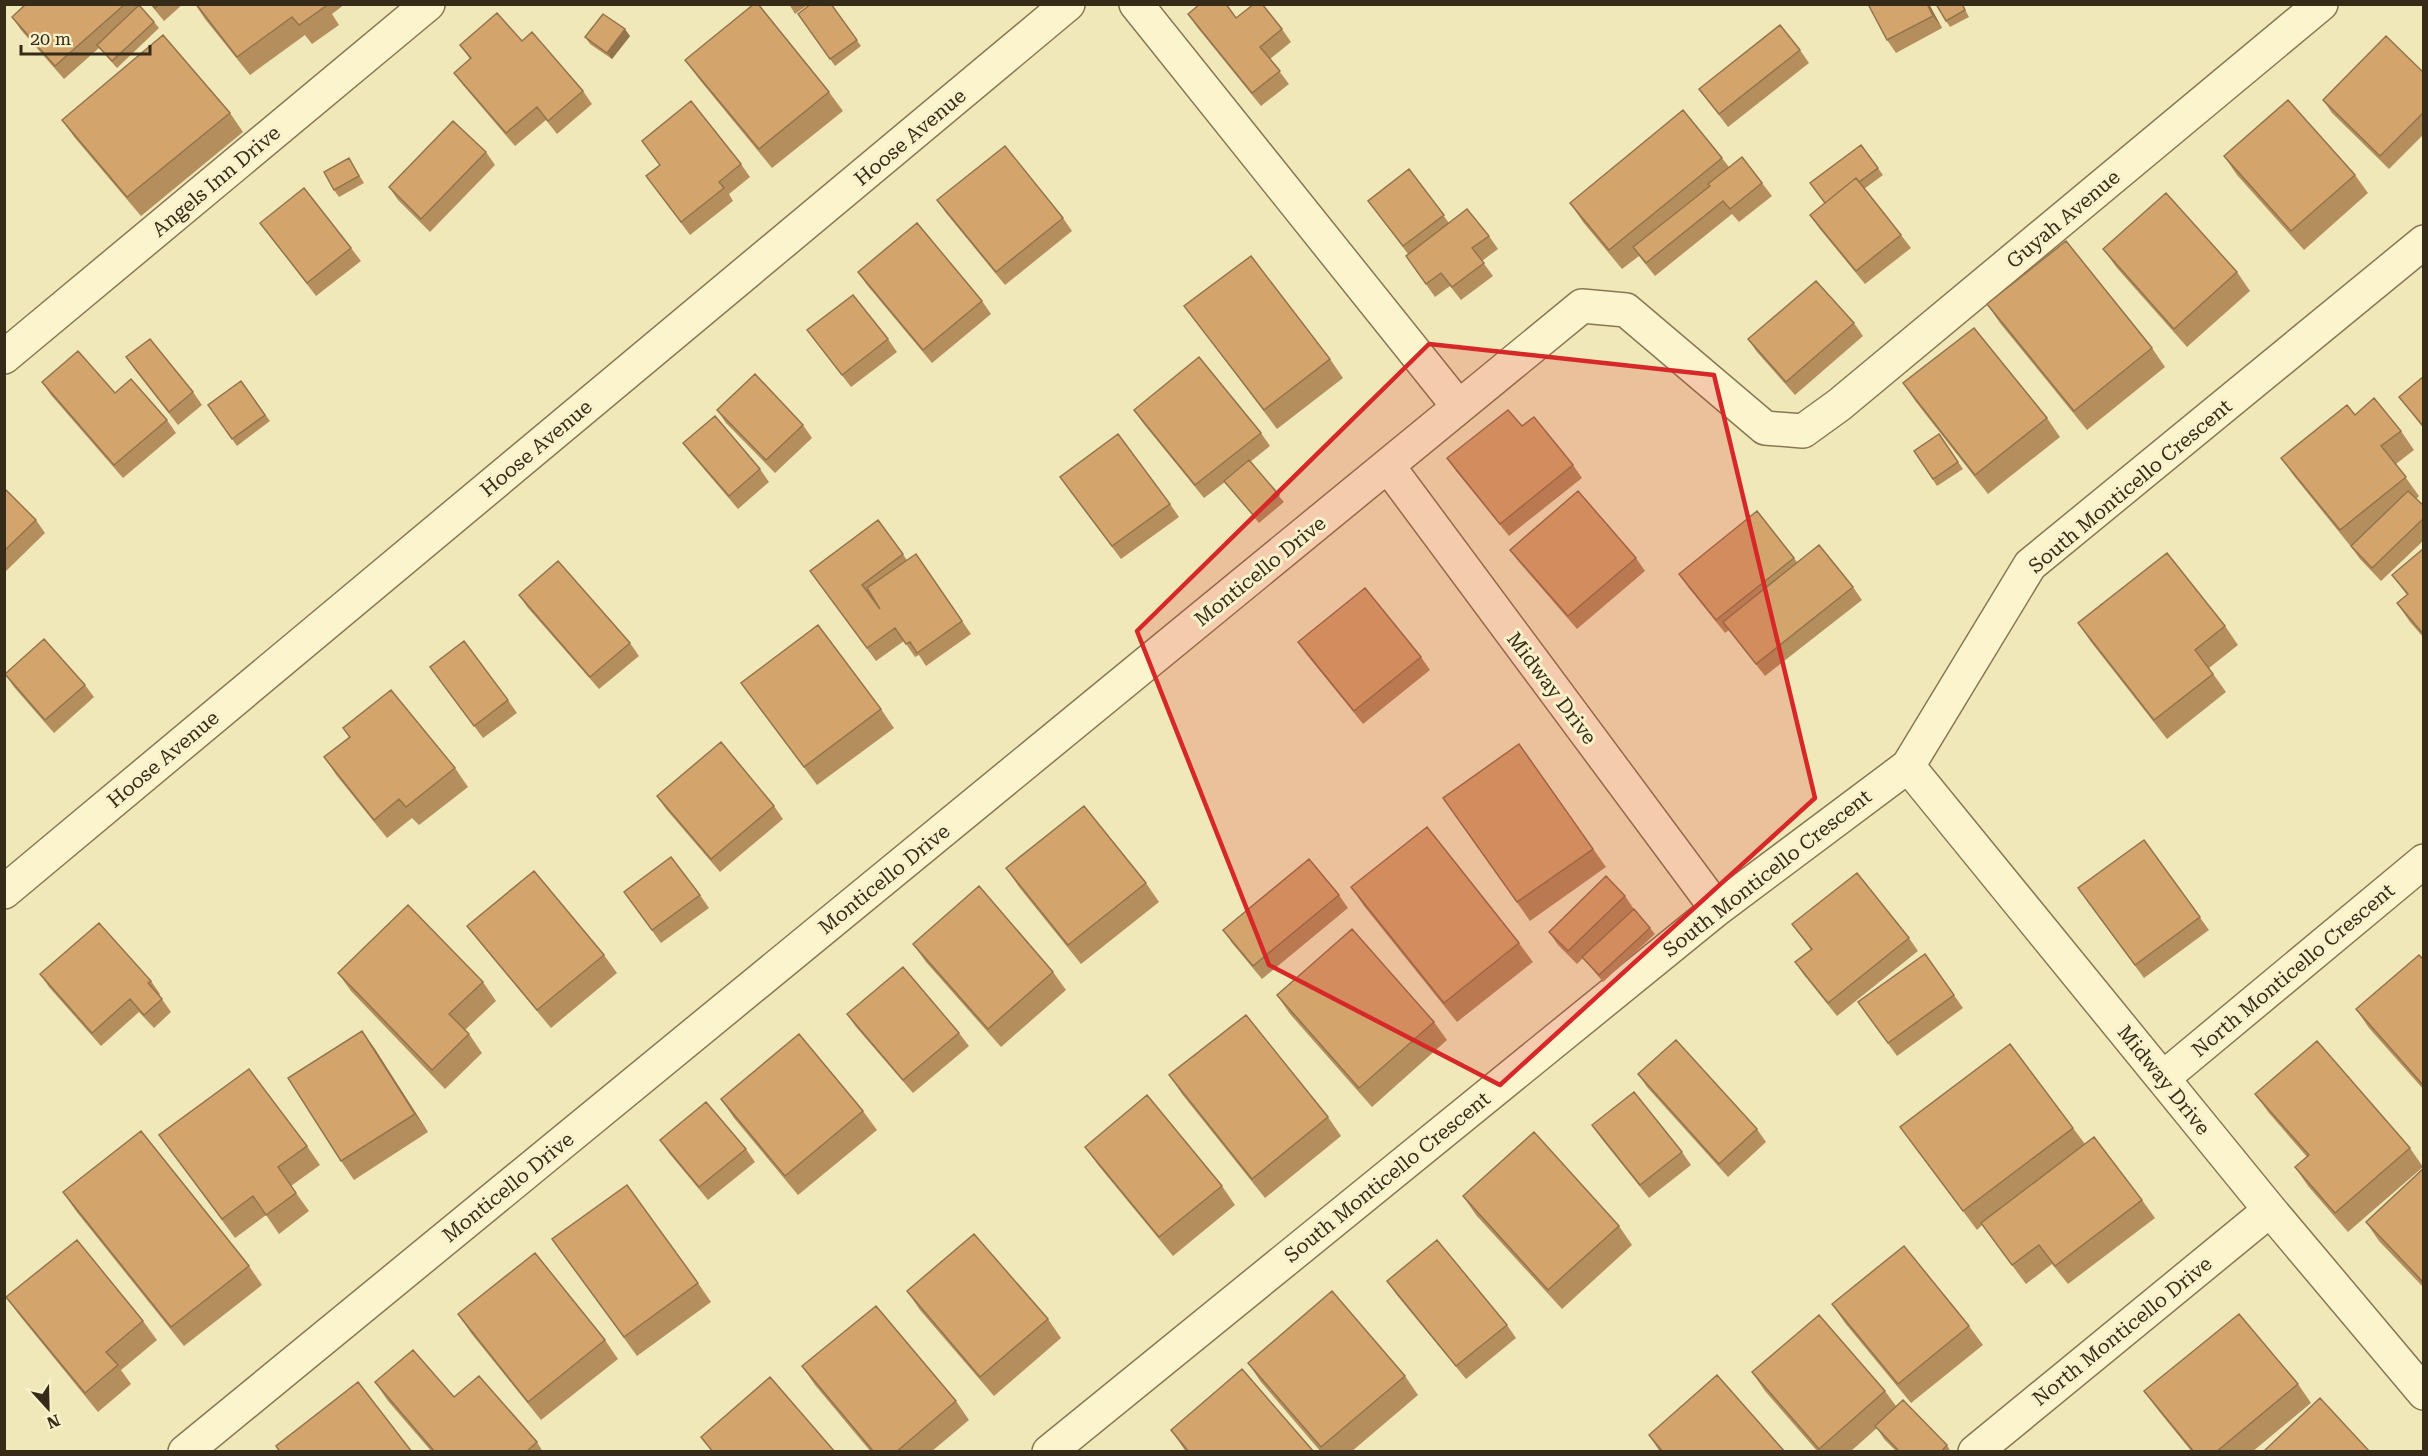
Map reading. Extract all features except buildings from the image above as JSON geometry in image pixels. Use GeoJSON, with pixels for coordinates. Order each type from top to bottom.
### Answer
{"type":"FeatureCollection","features":[{"type":"Feature","properties":{"kind":"street","name":"Angels Inn Drive"},"geometry":{"type":"LineString","coordinates":[[4,357],[428,4]]}},
{"type":"Feature","properties":{"kind":"street","name":"Hoose Avenue"},"geometry":{"type":"LineString","coordinates":[[4,892],[1068,4]]}},
{"type":"Feature","properties":{"kind":"street"},"geometry":{"type":"LineString","coordinates":[[1136,4],[1458,406]]}},
{"type":"Feature","properties":{"kind":"street","name":"Guyah Avenue"},"geometry":{"type":"LineString","coordinates":[[1582,306],[1626,310],[1765,428],[1803,431],[1848,397],[2321,4]]}},
{"type":"Feature","properties":{"kind":"street","name":"South Monticello Crescent"},"geometry":{"type":"LineString","coordinates":[[1049,1452],[1717,909],[1908,766],[2030,565],[2424,242]]}},
{"type":"Feature","properties":{"kind":"street","name":"Monticello Drive"},"geometry":{"type":"LineString","coordinates":[[185,1452],[1582,306]]}},
{"type":"Feature","properties":{"kind":"street","name":"Midway Drive"},"geometry":{"type":"LineString","coordinates":[[1388,466],[1717,909]]}},
{"type":"Feature","properties":{"kind":"street","name":"Midway Drive"},"geometry":{"type":"LineString","coordinates":[[1908,766],[2270,1210],[2424,1393]]}},
{"type":"Feature","properties":{"kind":"street","name":"North Monticello Crescent"},"geometry":{"type":"LineString","coordinates":[[2163,1078],[2424,861]]}},
{"type":"Feature","properties":{"kind":"street","name":"North Monticello Drive"},"geometry":{"type":"LineString","coordinates":[[1975,1452],[2270,1210]]}},
{"type":"Feature","properties":{"kind":"highlighted area"},"geometry":{"type":"Polygon","coordinates":[[[1429,344],[1714,375],[1815,798],[1500,1085],[1269,965],[1137,631],[1429,344]]]}}]}
